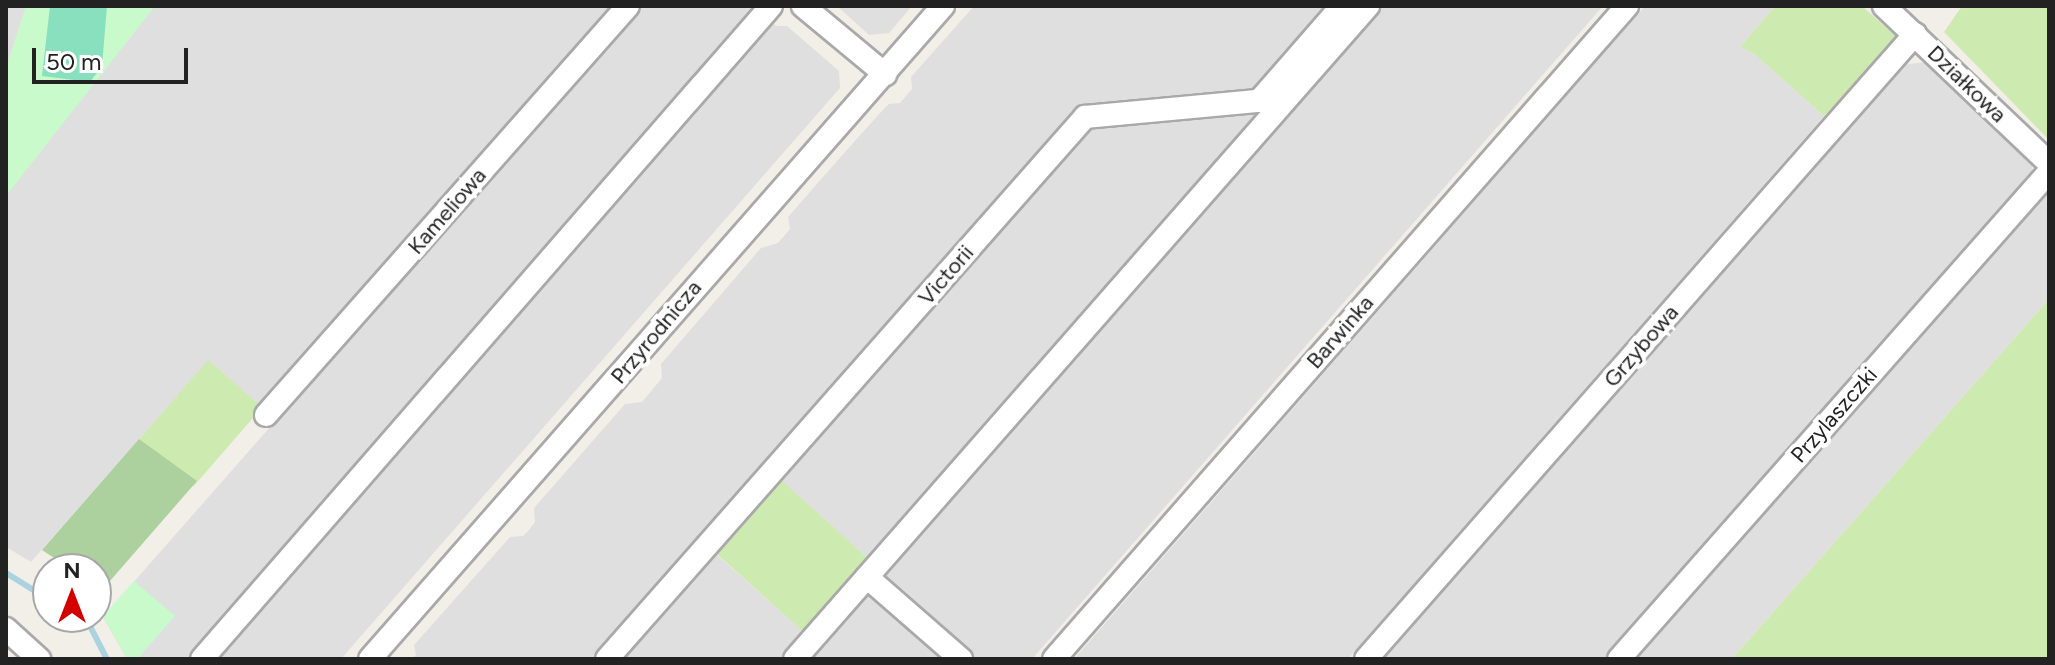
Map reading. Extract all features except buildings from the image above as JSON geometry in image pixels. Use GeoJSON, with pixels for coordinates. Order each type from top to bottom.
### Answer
{"type":"FeatureCollection","features":[{"type":"Feature","properties":{"kind":"street","name":"Kameliowa"},"geometry":{"type":"LineString","coordinates":[[266,415],[628,6]]}},
{"type":"Feature","properties":{"kind":"street"},"geometry":{"type":"LineString","coordinates":[[202,659],[771,6]]}},
{"type":"Feature","properties":{"kind":"street"},"geometry":{"type":"LineString","coordinates":[[803,6],[885,74]]}},
{"type":"Feature","properties":{"kind":"street","name":"Przyrodnicza"},"geometry":{"type":"LineString","coordinates":[[370,659],[943,6]]}},
{"type":"Feature","properties":{"kind":"street","name":"Victorii"},"geometry":{"type":"LineString","coordinates":[[607,659],[1085,117],[1259,101],[1342,6]]}},
{"type":"Feature","properties":{"kind":"street"},"geometry":{"type":"LineString","coordinates":[[795,659],[1368,6]]}},
{"type":"Feature","properties":{"kind":"street","name":"Barwinka"},"geometry":{"type":"LineString","coordinates":[[1054,659],[1627,6]]}},
{"type":"Feature","properties":{"kind":"street","name":"Działkowa"},"geometry":{"type":"LineString","coordinates":[[1884,6],[2049,163]]}},
{"type":"Feature","properties":{"kind":"street","name":"Grzybowa"},"geometry":{"type":"LineString","coordinates":[[1366,659],[1915,34]]}},
{"type":"Feature","properties":{"kind":"street","name":"Przylaszczki"},"geometry":{"type":"LineString","coordinates":[[1619,659],[2049,172]]}},
{"type":"Feature","properties":{"kind":"street"},"geometry":{"type":"LineString","coordinates":[[867,577],[961,659]]}},
{"type":"Feature","properties":{"kind":"street"},"geometry":{"type":"LineString","coordinates":[[6,629],[39,659]]}},
{"type":"Feature","properties":{"kind":"shaded area"},"geometry":{"type":"Polygon","coordinates":[[[6,6],[615,6],[262,407],[208,361],[39,553],[32,553],[31,562],[6,547],[6,6]]]}},
{"type":"Feature","properties":{"kind":"shaded area"},"geometry":{"type":"Polygon","coordinates":[[[640,6],[755,6],[776,26],[787,26],[839,71],[840,88],[341,659],[127,659],[112,633],[112,607],[640,6]]]}},
{"type":"Feature","properties":{"kind":"shaded area"},"geometry":{"type":"Polygon","coordinates":[[[837,6],[912,6],[889,33],[869,35],[837,6]]]}},
{"type":"Feature","properties":{"kind":"shaded area"},"geometry":{"type":"Polygon","coordinates":[[[974,6],[1358,6],[871,561],[780,481],[716,554],[806,634],[784,659],[412,659],[416,655],[414,645],[510,537],[523,536],[529,530],[535,522],[534,508],[625,404],[642,402],[662,378],[661,364],[761,248],[778,243],[790,229],[788,217],[880,113],[889,104],[900,103],[912,89],[911,77],[974,6]]]}},
{"type":"Feature","properties":{"kind":"shaded area"},"geometry":{"type":"Polygon","coordinates":[[[1383,6],[1603,6],[1032,659],[810,659],[1383,6]]]}},
{"type":"Feature","properties":{"kind":"shaded area"},"geometry":{"type":"Polygon","coordinates":[[[1645,6],[1775,6],[1740,47],[1753,53],[1824,116],[1348,659],[1074,659],[1645,6]]]}},
{"type":"Feature","properties":{"kind":"shaded area"},"geometry":{"type":"Polygon","coordinates":[[[1925,62],[2032,164],[2033,178],[1607,659],[1383,659],[1902,65],[1925,62]]]}},
{"type":"Feature","properties":{"kind":"shaded area"},"geometry":{"type":"Polygon","coordinates":[[[2047,190],[2049,299],[1732,659],[1632,659],[2047,190]]]}},
{"type":"Feature","properties":{"kind":"green space"},"geometry":{"type":"Polygon","coordinates":[[[26,6],[155,6],[6,196],[6,68],[26,6]]]}},
{"type":"Feature","properties":{"kind":"green space"},"geometry":{"type":"Polygon","coordinates":[[[50,6],[107,6],[102,66],[90,82],[42,76],[50,6]]]}},
{"type":"Feature","properties":{"kind":"green space"},"geometry":{"type":"Polygon","coordinates":[[[1775,6],[1862,6],[1898,38],[1824,116],[1753,53],[1740,47],[1775,6]]]}},
{"type":"Feature","properties":{"kind":"green space"},"geometry":{"type":"Polygon","coordinates":[[[1962,6],[2049,6],[2049,140],[1944,32],[1962,6]]]}},
{"type":"Feature","properties":{"kind":"green space"},"geometry":{"type":"Polygon","coordinates":[[[2049,299],[2049,659],[1732,659],[2049,299]]]}},
{"type":"Feature","properties":{"kind":"green space"},"geometry":{"type":"Polygon","coordinates":[[[208,360],[262,407],[193,486],[139,439],[208,360]]]}},
{"type":"Feature","properties":{"kind":"green space"},"geometry":{"type":"Polygon","coordinates":[[[139,439],[197,481],[112,579],[112,553],[47,553],[42,550],[139,439]]]}},
{"type":"Feature","properties":{"kind":"green space"},"geometry":{"type":"Polygon","coordinates":[[[781,480],[871,561],[805,634],[715,553],[781,480]]]}},
{"type":"Feature","properties":{"kind":"green space"},"geometry":{"type":"Polygon","coordinates":[[[134,581],[175,616],[137,659],[127,659],[112,632],[112,606],[134,581]]]}},
{"type":"Feature","properties":{"kind":"waterway"},"geometry":{"type":"LineString","coordinates":[[6,573],[32,589]]}},
{"type":"Feature","properties":{"kind":"waterway"},"geometry":{"type":"LineString","coordinates":[[94,633],[107,659]]}}]}
